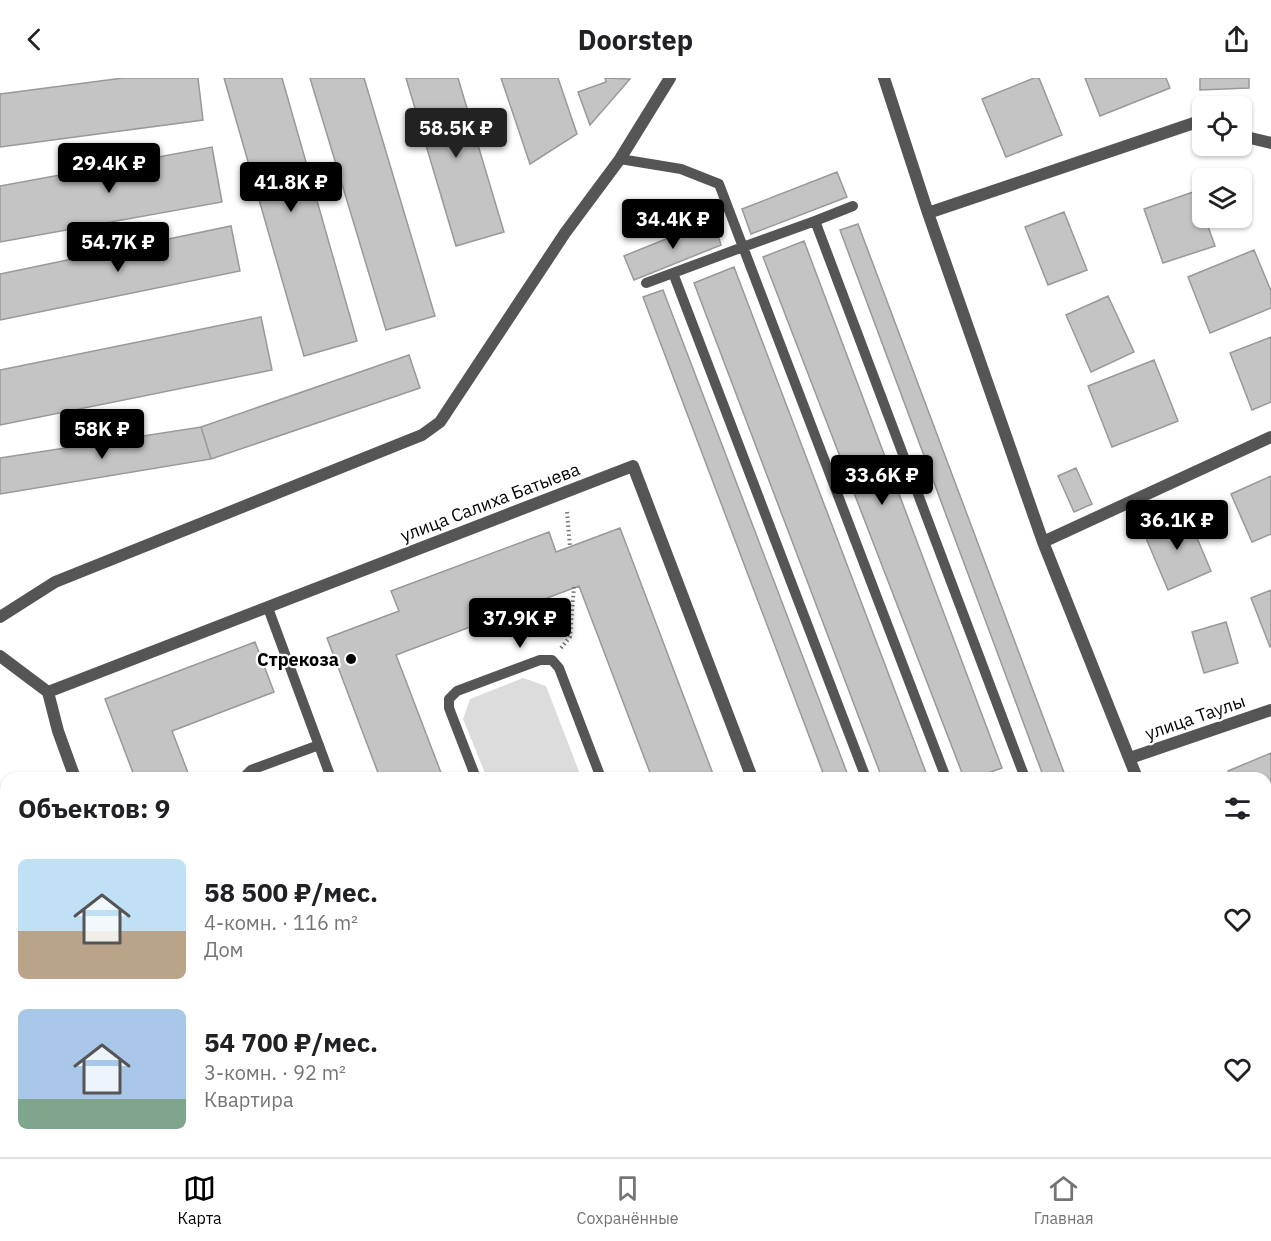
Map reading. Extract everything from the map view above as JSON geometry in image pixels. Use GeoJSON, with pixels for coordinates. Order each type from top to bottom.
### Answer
{"type":"FeatureCollection","features":[{"type":"Feature","properties":{"kind":"street"},"geometry":{"type":"LineString","coordinates":[[0,617],[55,582],[422,435],[440,422],[565,233],[620,159],[670,78]]}},
{"type":"Feature","properties":{"kind":"street"},"geometry":{"type":"LineString","coordinates":[[884,78],[928,213],[1043,542],[1135,772]]}},
{"type":"Feature","properties":{"kind":"street"},"geometry":{"type":"LineString","coordinates":[[928,213],[1192,124]]}},
{"type":"Feature","properties":{"kind":"street"},"geometry":{"type":"LineString","coordinates":[[1252,138],[1271,143]]}},
{"type":"Feature","properties":{"kind":"street"},"geometry":{"type":"LineString","coordinates":[[1043,542],[1271,438]]}},
{"type":"Feature","properties":{"kind":"street","name":"улица Салиха Батыева"},"geometry":{"type":"LineString","coordinates":[[48,692],[633,466],[750,772]]}},
{"type":"Feature","properties":{"kind":"street"},"geometry":{"type":"LineString","coordinates":[[0,656],[48,692],[58,731],[73,772]]}},
{"type":"Feature","properties":{"kind":"street","name":"улица Таулы"},"geometry":{"type":"LineString","coordinates":[[1130,758],[1271,710]]}},
{"type":"Feature","properties":{"kind":"lane"},"geometry":{"type":"LineString","coordinates":[[620,159],[681,169],[719,184],[944,772]]}},
{"type":"Feature","properties":{"kind":"lane"},"geometry":{"type":"LineString","coordinates":[[646,283],[853,206]]}},
{"type":"Feature","properties":{"kind":"lane"},"geometry":{"type":"LineString","coordinates":[[815,221],[1024,772]]}},
{"type":"Feature","properties":{"kind":"lane"},"geometry":{"type":"LineString","coordinates":[[673,273],[864,772]]}},
{"type":"Feature","properties":{"kind":"lane"},"geometry":{"type":"LineString","coordinates":[[268,608],[329,772]]}},
{"type":"Feature","properties":{"kind":"lane"},"geometry":{"type":"LineString","coordinates":[[474,772],[449,708],[449,699],[457,691],[540,660],[552,660],[559,668],[599,772]]}},
{"type":"Feature","properties":{"kind":"lane"},"geometry":{"type":"LineString","coordinates":[[249,772],[319,745]]}},
{"type":"Feature","properties":{"kind":"path"},"geometry":{"type":"LineString","coordinates":[[562,494],[567,510],[570,547]]}},
{"type":"Feature","properties":{"kind":"path"},"geometry":{"type":"LineString","coordinates":[[552,660],[570,637],[574,587]]}},
{"type":"Feature","properties":{"kind":"shaded area"},"geometry":{"type":"Polygon","coordinates":[[[523,678],[546,686],[579,772],[485,772],[463,719],[470,699],[523,678]]]}},
{"type":"Feature","properties":{"kind":"building"},"geometry":{"type":"Polygon","coordinates":[[[123,78],[198,78],[203,120],[0,147],[0,94],[123,78]]]}},
{"type":"Feature","properties":{"kind":"building"},"geometry":{"type":"Polygon","coordinates":[[[224,78],[282,78],[357,341],[304,356],[224,78]]]}},
{"type":"Feature","properties":{"kind":"building"},"geometry":{"type":"Polygon","coordinates":[[[310,78],[364,78],[435,316],[386,330],[310,78]]]}},
{"type":"Feature","properties":{"kind":"building"},"geometry":{"type":"Polygon","coordinates":[[[406,78],[458,78],[504,232],[456,246],[406,78]]]}},
{"type":"Feature","properties":{"kind":"building"},"geometry":{"type":"Polygon","coordinates":[[[501,78],[558,78],[577,134],[530,164],[501,78]]]}},
{"type":"Feature","properties":{"kind":"building"},"geometry":{"type":"Polygon","coordinates":[[[605,78],[630,79],[590,125],[578,92],[606,82],[605,78]]]}},
{"type":"Feature","properties":{"kind":"building"},"geometry":{"type":"Polygon","coordinates":[[[1039,78],[1062,135],[1006,157],[982,99],[1039,78]]]}},
{"type":"Feature","properties":{"kind":"building"},"geometry":{"type":"Polygon","coordinates":[[[1085,78],[1166,78],[1170,88],[1100,116],[1085,78]]]}},
{"type":"Feature","properties":{"kind":"building"},"geometry":{"type":"Polygon","coordinates":[[[1200,78],[1249,78],[1249,88],[1200,90],[1200,78]]]}},
{"type":"Feature","properties":{"kind":"building"},"geometry":{"type":"Polygon","coordinates":[[[212,147],[222,202],[0,242],[0,186],[212,147]]]}},
{"type":"Feature","properties":{"kind":"building"},"geometry":{"type":"Polygon","coordinates":[[[837,172],[847,197],[751,234],[742,209],[837,172]]]}},
{"type":"Feature","properties":{"kind":"building"},"geometry":{"type":"Polygon","coordinates":[[[1192,192],[1192,228],[1209,228],[1215,246],[1163,263],[1144,209],[1192,192]]]}},
{"type":"Feature","properties":{"kind":"building"},"geometry":{"type":"Polygon","coordinates":[[[1064,212],[1087,270],[1048,285],[1025,227],[1064,212]]]}},
{"type":"Feature","properties":{"kind":"building"},"geometry":{"type":"Polygon","coordinates":[[[713,220],[721,245],[634,280],[624,256],[713,220]]]}},
{"type":"Feature","properties":{"kind":"building"},"geometry":{"type":"Polygon","coordinates":[[[858,224],[1064,772],[1042,772],[840,230],[858,224]]]}},
{"type":"Feature","properties":{"kind":"building"},"geometry":{"type":"Polygon","coordinates":[[[231,226],[240,271],[0,320],[0,274],[231,226]]]}},
{"type":"Feature","properties":{"kind":"building"},"geometry":{"type":"Polygon","coordinates":[[[804,241],[1002,768],[991,772],[962,772],[763,257],[804,241]]]}},
{"type":"Feature","properties":{"kind":"building"},"geometry":{"type":"Polygon","coordinates":[[[1254,250],[1271,291],[1271,308],[1210,333],[1188,277],[1254,250]]]}},
{"type":"Feature","properties":{"kind":"building"},"geometry":{"type":"Polygon","coordinates":[[[734,267],[926,772],[880,772],[694,283],[734,267]]]}},
{"type":"Feature","properties":{"kind":"building"},"geometry":{"type":"Polygon","coordinates":[[[663,290],[847,772],[823,772],[643,297],[663,290]]]}},
{"type":"Feature","properties":{"kind":"building"},"geometry":{"type":"Polygon","coordinates":[[[1108,296],[1134,352],[1091,372],[1066,315],[1108,296]]]}},
{"type":"Feature","properties":{"kind":"building"},"geometry":{"type":"Polygon","coordinates":[[[261,317],[272,370],[0,425],[0,370],[261,317]]]}},
{"type":"Feature","properties":{"kind":"building"},"geometry":{"type":"Polygon","coordinates":[[[1271,337],[1271,402],[1252,410],[1230,353],[1271,337]]]}},
{"type":"Feature","properties":{"kind":"building"},"geometry":{"type":"Polygon","coordinates":[[[409,355],[420,388],[211,459],[201,427],[409,355]]]}},
{"type":"Feature","properties":{"kind":"building"},"geometry":{"type":"Polygon","coordinates":[[[1154,360],[1178,421],[1112,447],[1088,386],[1154,360]]]}},
{"type":"Feature","properties":{"kind":"building"},"geometry":{"type":"Polygon","coordinates":[[[201,427],[211,459],[0,494],[0,458],[201,427]]]}},
{"type":"Feature","properties":{"kind":"building"},"geometry":{"type":"Polygon","coordinates":[[[1076,468],[1092,504],[1074,512],[1058,476],[1076,468]]]}},
{"type":"Feature","properties":{"kind":"building"},"geometry":{"type":"Polygon","coordinates":[[[1271,476],[1271,534],[1252,542],[1231,494],[1271,476]]]}},
{"type":"Feature","properties":{"kind":"building"},"geometry":{"type":"Polygon","coordinates":[[[1186,512],[1211,571],[1168,590],[1143,531],[1186,512]]]}},
{"type":"Feature","properties":{"kind":"building"},"geometry":{"type":"Polygon","coordinates":[[[620,528],[712,772],[650,772],[579,586],[396,655],[441,772],[378,772],[327,638],[399,611],[391,591],[549,532],[556,552],[620,528]]]}},
{"type":"Feature","properties":{"kind":"building"},"geometry":{"type":"Polygon","coordinates":[[[1271,590],[1271,646],[1270,647],[1251,598],[1271,590]]]}},
{"type":"Feature","properties":{"kind":"building"},"geometry":{"type":"Polygon","coordinates":[[[1226,622],[1238,663],[1204,673],[1192,632],[1226,622]]]}},
{"type":"Feature","properties":{"kind":"building"},"geometry":{"type":"Polygon","coordinates":[[[255,642],[274,692],[172,731],[188,772],[133,772],[105,699],[255,642]]]}},
{"type":"Feature","properties":{"kind":"building"},"geometry":{"type":"Polygon","coordinates":[[[1271,753],[1271,772],[1228,771],[1271,753]]]}},
{"type":"Feature","properties":{"kind":"place","name":"Стрекоза"},"geometry":{"type":"Point","coordinates":[351,659]}}]}
